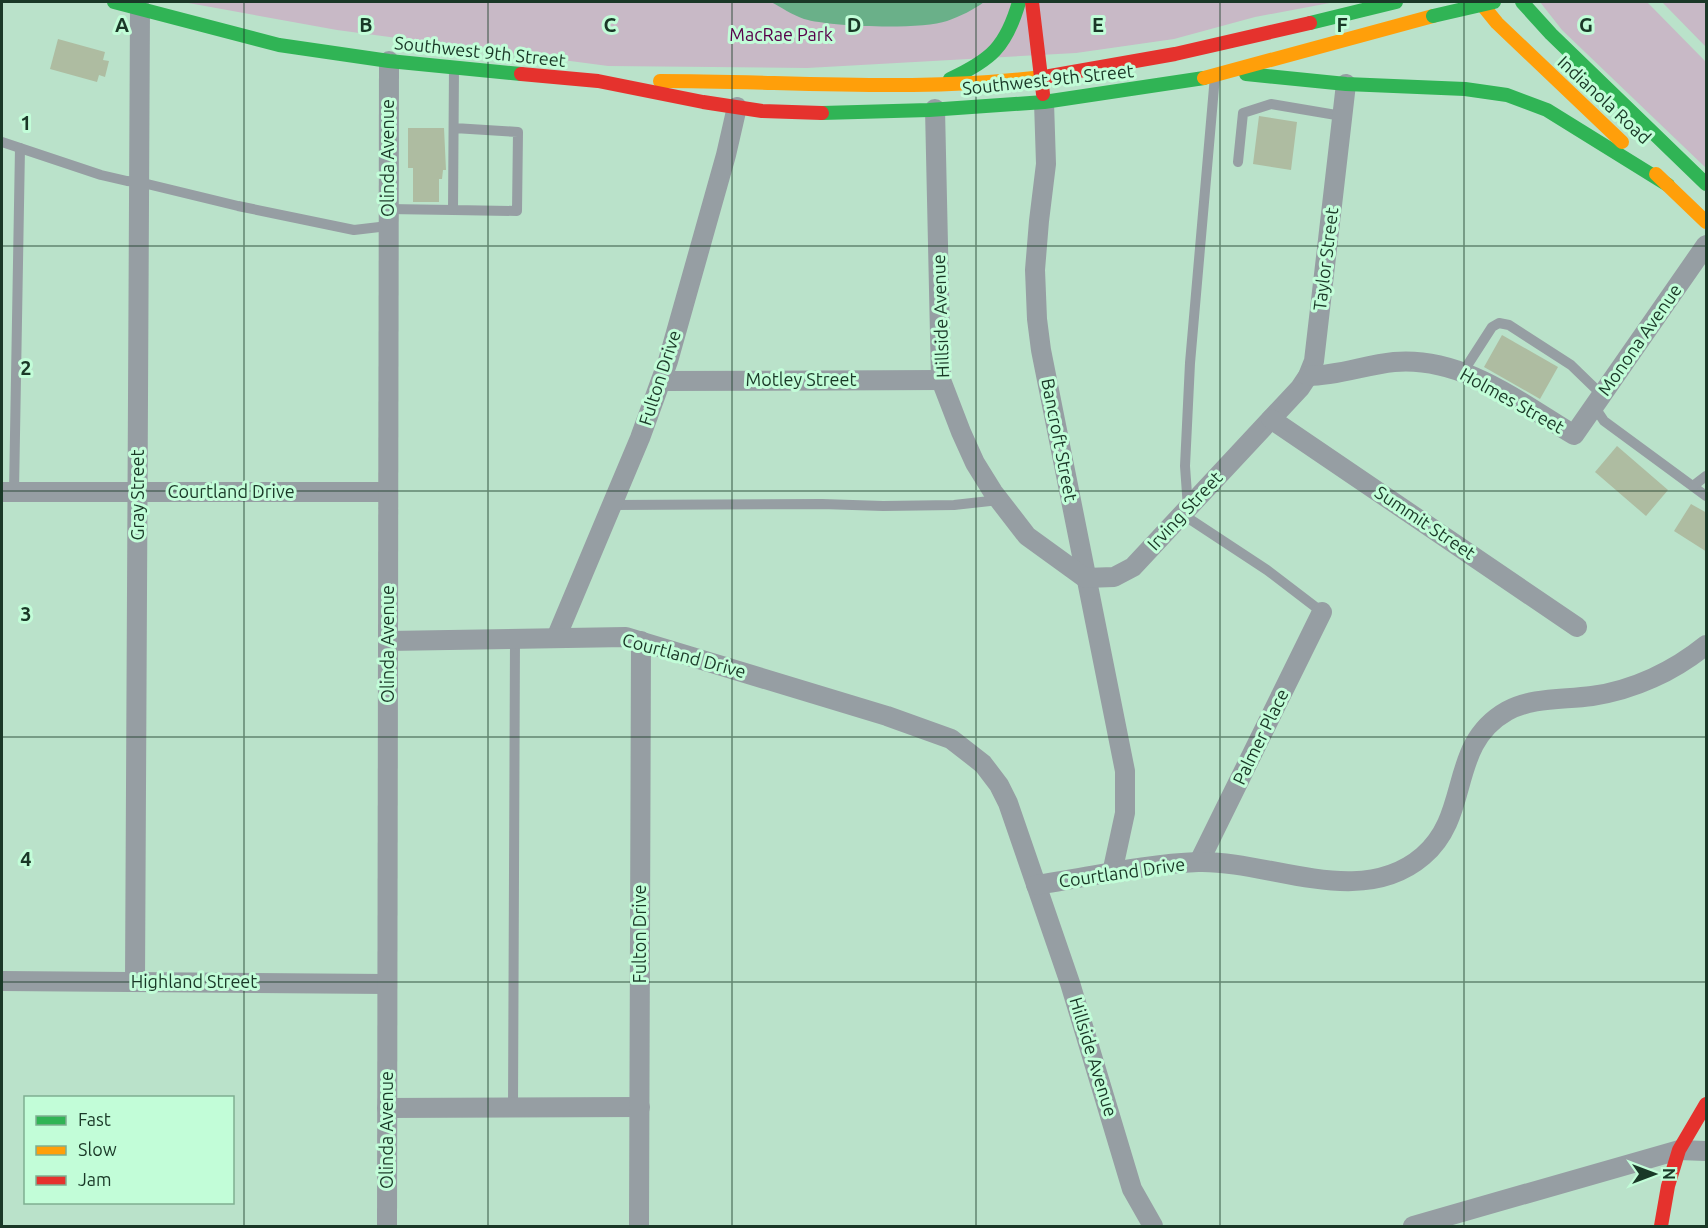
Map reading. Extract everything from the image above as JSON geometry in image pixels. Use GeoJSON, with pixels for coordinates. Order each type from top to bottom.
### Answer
{"type":"FeatureCollection","features":[{"type":"Feature","properties":{"kind":"main road","name":"Southwest 9th Street"},"geometry":{"type":"LineString","coordinates":[[114,2],[279,45],[388,61],[598,81],[762,111],[833,113],[1044,102],[1219,75],[1433,16],[1494,2]]}},
{"type":"Feature","properties":{"kind":"main road"},"geometry":{"type":"LineString","coordinates":[[898,85],[941,83],[981,64],[1004,37],[1014,21],[1019,2]]}},
{"type":"Feature","properties":{"kind":"main road","name":"Bancroft Street"},"geometry":{"type":"LineString","coordinates":[[1032,2],[1044,102]]}},
{"type":"Feature","properties":{"kind":"main road","name":"Southwest 9th Street"},"geometry":{"type":"LineString","coordinates":[[598,81],[898,85],[968,83],[1041,77],[1123,64],[1220,44],[1396,2]]}},
{"type":"Feature","properties":{"kind":"main road","name":"Indianola Road"},"geometry":{"type":"LineString","coordinates":[[1480,2],[1530,54],[1707,222]]}},
{"type":"Feature","properties":{"kind":"main road","name":"Indianola Road"},"geometry":{"type":"LineString","coordinates":[[1522,2],[1551,34],[1707,184]]}},
{"type":"Feature","properties":{"kind":"main road"},"geometry":{"type":"LineString","coordinates":[[1219,75],[1262,74],[1346,84],[1465,89],[1507,95],[1547,110],[1668,185]]}},
{"type":"Feature","properties":{"kind":"main road"},"geometry":{"type":"LineString","coordinates":[[1661,1227],[1668,1186],[1679,1150],[1707,1104]]}},
{"type":"Feature","properties":{"kind":"street","name":"Gray Street"},"geometry":{"type":"LineString","coordinates":[[135,982],[140,8]]}},
{"type":"Feature","properties":{"kind":"street","name":"Olinda Avenue"},"geometry":{"type":"LineString","coordinates":[[387,1227],[388,61]]}},
{"type":"Feature","properties":{"kind":"street","name":"Taylor Street"},"geometry":{"type":"LineString","coordinates":[[1272,419],[1300,388],[1314,361],[1346,84]]}},
{"type":"Feature","properties":{"kind":"street","name":"Bancroft Street"},"geometry":{"type":"LineString","coordinates":[[1044,102],[1046,164],[1035,270],[1037,319],[1085,578],[1125,771],[1125,813],[1112,873]]}},
{"type":"Feature","properties":{"kind":"street","name":"Fulton Drive"},"geometry":{"type":"LineString","coordinates":[[556,638],[640,438],[661,381],[737,107]]}},
{"type":"Feature","properties":{"kind":"street","name":"Hillside Avenue"},"geometry":{"type":"LineString","coordinates":[[935,109],[941,380],[975,463],[999,500],[1027,536],[1085,578]]}},
{"type":"Feature","properties":{"kind":"street","name":"Monona Avenue"},"geometry":{"type":"LineString","coordinates":[[1574,435],[1707,245]]}},
{"type":"Feature","properties":{"kind":"street","name":"Holmes Street"},"geometry":{"type":"LineString","coordinates":[[1308,376],[1327,376],[1394,362],[1438,365],[1463,372],[1574,435]]}},
{"type":"Feature","properties":{"kind":"street","name":"Motley Street"},"geometry":{"type":"LineString","coordinates":[[661,381],[941,380]]}},
{"type":"Feature","properties":{"kind":"street","name":"Irving Street"},"geometry":{"type":"LineString","coordinates":[[1085,578],[1114,577],[1133,567],[1272,419]]}},
{"type":"Feature","properties":{"kind":"street","name":"Summit Street"},"geometry":{"type":"LineString","coordinates":[[1272,419],[1577,627]]}},
{"type":"Feature","properties":{"kind":"street","name":"Courtland Drive"},"geometry":{"type":"LineString","coordinates":[[8,492],[388,492]]}},
{"type":"Feature","properties":{"kind":"street","name":"Palmer Place"},"geometry":{"type":"LineString","coordinates":[[1199,862],[1322,612]]}},
{"type":"Feature","properties":{"kind":"street","name":"Courtland Drive"},"geometry":{"type":"LineString","coordinates":[[388,641],[626,637],[887,716],[951,739],[983,764],[999,785],[1008,803],[1036,885],[1199,862],[1235,864],[1307,878],[1365,881],[1396,873],[1423,856],[1444,832],[1453,812],[1468,754],[1477,737],[1495,719],[1532,702],[1593,696],[1645,681],[1677,665],[1707,645]]}},
{"type":"Feature","properties":{"kind":"street","name":"Fulton Drive"},"geometry":{"type":"LineString","coordinates":[[639,1227],[641,641]]}},
{"type":"Feature","properties":{"kind":"street","name":"Hillside Avenue"},"geometry":{"type":"LineString","coordinates":[[1036,885],[1070,983],[1132,1189],[1153,1227]]}},
{"type":"Feature","properties":{"kind":"street","name":"Highland Street"},"geometry":{"type":"LineString","coordinates":[[2,981],[387,984]]}},
{"type":"Feature","properties":{"kind":"street"},"geometry":{"type":"LineString","coordinates":[[387,1108],[640,1107]]}},
{"type":"Feature","properties":{"kind":"street"},"geometry":{"type":"LineString","coordinates":[[1413,1227],[1679,1150],[1707,1151]]}},
{"type":"Feature","properties":{"kind":"lane"},"geometry":{"type":"LineString","coordinates":[[453,210],[454,67]]}},
{"type":"Feature","properties":{"kind":"lane"},"geometry":{"type":"LineString","coordinates":[[1219,75],[1190,363],[1185,511],[1322,612]]}},
{"type":"Feature","properties":{"kind":"lane"},"geometry":{"type":"LineString","coordinates":[[1238,162],[1243,113],[1271,104],[1342,116]]}},
{"type":"Feature","properties":{"kind":"lane"},"geometry":{"type":"LineString","coordinates":[[2,142],[127,182],[139,182],[237,206],[354,230],[388,218],[453,210],[517,211],[518,132],[454,128]]}},
{"type":"Feature","properties":{"kind":"lane"},"geometry":{"type":"LineString","coordinates":[[8,492],[20,148]]}},
{"type":"Feature","properties":{"kind":"lane"},"geometry":{"type":"LineString","coordinates":[[1463,372],[1492,327],[1499,323],[1509,325],[1571,365],[1598,401],[1604,421],[1707,496]]}},
{"type":"Feature","properties":{"kind":"lane"},"geometry":{"type":"LineString","coordinates":[[1693,486],[1707,476]]}},
{"type":"Feature","properties":{"kind":"lane"},"geometry":{"type":"LineString","coordinates":[[612,506],[822,504],[883,507],[954,505],[999,500]]}},
{"type":"Feature","properties":{"kind":"lane"},"geometry":{"type":"LineString","coordinates":[[513,1108],[515,639]]}},
{"type":"Feature","properties":{"kind":"green space","name":"MacRae Park"},"geometry":{"type":"Polygon","coordinates":[[[183,2],[1335,2],[1255,17],[1174,39],[1076,53],[807,68],[608,66],[337,30],[183,2]]]}},
{"type":"Feature","properties":{"kind":"green space"},"geometry":{"type":"Polygon","coordinates":[[[1540,2],[1647,2],[1706,62],[1706,168],[1562,30],[1540,2]]]}},
{"type":"Feature","properties":{"kind":"green space"},"geometry":{"type":"Polygon","coordinates":[[[1662,2],[1706,2],[1706,47],[1662,2]]]}},
{"type":"Feature","properties":{"kind":"shaded area"},"geometry":{"type":"Polygon","coordinates":[[[771,2],[984,2],[967,13],[934,24],[854,26],[804,19],[771,2]]]}},
{"type":"Feature","properties":{"kind":"building"},"geometry":{"type":"Polygon","coordinates":[[[58,39],[105,52],[103,60],[109,61],[105,77],[99,75],[97,82],[50,69],[58,39]]]}},
{"type":"Feature","properties":{"kind":"building"},"geometry":{"type":"Polygon","coordinates":[[[1259,116],[1297,122],[1291,170],[1253,164],[1259,116]]]}},
{"type":"Feature","properties":{"kind":"building"},"geometry":{"type":"Polygon","coordinates":[[[408,128],[444,128],[446,170],[443,170],[442,179],[439,179],[439,202],[413,202],[413,168],[408,168],[408,128]]]}},
{"type":"Feature","properties":{"kind":"building"},"geometry":{"type":"Polygon","coordinates":[[[1502,335],[1558,367],[1540,399],[1484,367],[1502,335]]]}},
{"type":"Feature","properties":{"kind":"building"},"geometry":{"type":"Polygon","coordinates":[[[1617,446],[1668,490],[1646,516],[1595,472],[1617,446]]]}},
{"type":"Feature","properties":{"kind":"building"},"geometry":{"type":"Polygon","coordinates":[[[1691,504],[1707,513],[1707,552],[1674,531],[1691,504]]]}},
{"type":"Feature","properties":{"kind":"traffic: fast"},"geometry":{"type":"LineString","coordinates":[[114,2],[279,45],[389,61],[521,74]]}},
{"type":"Feature","properties":{"kind":"traffic: fast"},"geometry":{"type":"LineString","coordinates":[[950,79],[976,65],[995,50],[1008,30],[1019,2]]}},
{"type":"Feature","properties":{"kind":"traffic: fast"},"geometry":{"type":"LineString","coordinates":[[1310,23],[1396,2]]}},
{"type":"Feature","properties":{"kind":"traffic: fast"},"geometry":{"type":"LineString","coordinates":[[1433,16],[1494,2]]}},
{"type":"Feature","properties":{"kind":"traffic: fast"},"geometry":{"type":"LineString","coordinates":[[1522,2],[1551,34],[1706,184]]}},
{"type":"Feature","properties":{"kind":"traffic: fast"},"geometry":{"type":"LineString","coordinates":[[1246,74],[1346,84],[1465,89],[1507,95],[1547,110],[1668,185]]}},
{"type":"Feature","properties":{"kind":"traffic: fast"},"geometry":{"type":"LineString","coordinates":[[822,113],[929,110],[1044,102],[1204,78]]}},
{"type":"Feature","properties":{"kind":"traffic: slow"},"geometry":{"type":"LineString","coordinates":[[1480,2],[1497,23],[1622,142]]}},
{"type":"Feature","properties":{"kind":"traffic: slow"},"geometry":{"type":"LineString","coordinates":[[1204,78],[1433,16]]}},
{"type":"Feature","properties":{"kind":"traffic: slow"},"geometry":{"type":"LineString","coordinates":[[660,81],[904,85],[1002,81],[1050,76]]}},
{"type":"Feature","properties":{"kind":"traffic: slow"},"geometry":{"type":"LineString","coordinates":[[1656,174],[1706,222]]}},
{"type":"Feature","properties":{"kind":"traffic: jam"},"geometry":{"type":"LineString","coordinates":[[1032,2],[1043,94]]}},
{"type":"Feature","properties":{"kind":"traffic: jam"},"geometry":{"type":"LineString","coordinates":[[1050,76],[1175,54],[1310,23]]}},
{"type":"Feature","properties":{"kind":"traffic: jam"},"geometry":{"type":"LineString","coordinates":[[521,74],[598,81],[762,111],[822,113]]}},
{"type":"Feature","properties":{"kind":"traffic: jam"},"geometry":{"type":"LineString","coordinates":[[1661,1226],[1668,1186],[1679,1150],[1706,1104]]}}]}
